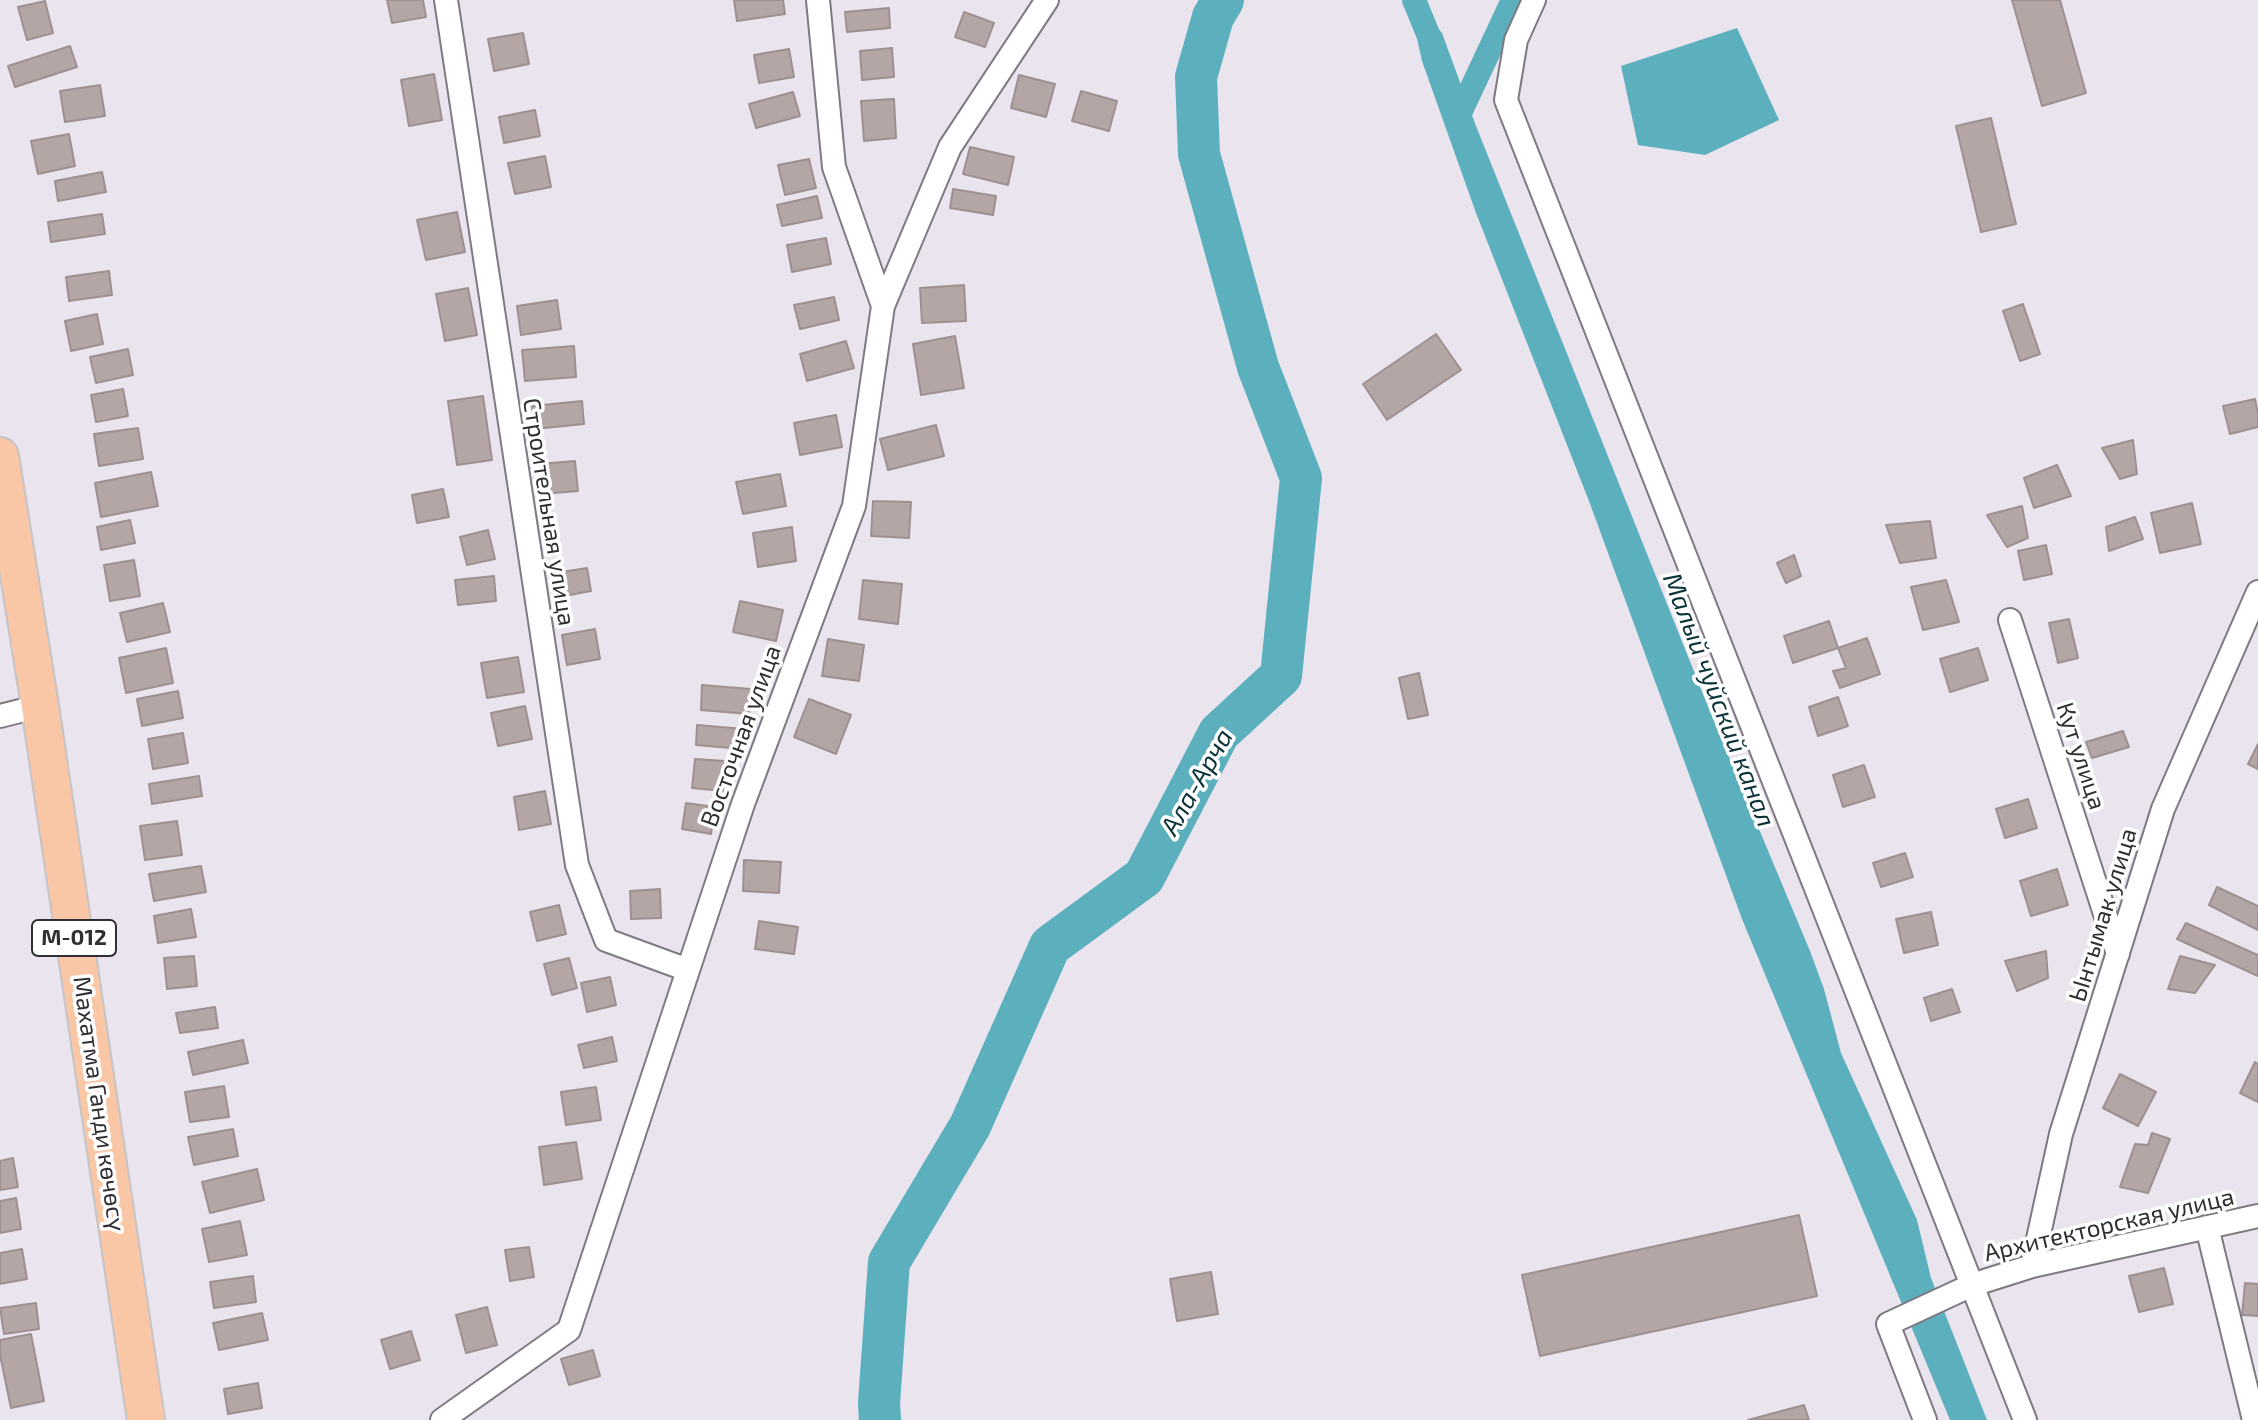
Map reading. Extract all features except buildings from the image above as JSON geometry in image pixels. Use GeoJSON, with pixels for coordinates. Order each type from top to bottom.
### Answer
{"type":"FeatureCollection","features":[{"type":"Feature","properties":{"kind":"main road","name":"Махатма Ганди көчөсү"},"geometry":{"type":"LineString","coordinates":[[0,456],[146,1420]]}},
{"type":"Feature","properties":{"kind":"street","name":"Строительная улица"},"geometry":{"type":"LineString","coordinates":[[446,0],[577,865],[606,940],[688,970]]}},
{"type":"Feature","properties":{"kind":"street","name":"Восточная улица"},"geometry":{"type":"LineString","coordinates":[[442,1420],[569,1330],[743,804],[854,506],[883,306],[834,167],[818,0]]}},
{"type":"Feature","properties":{"kind":"street"},"geometry":{"type":"LineString","coordinates":[[883,306],[950,147],[1047,0]]}},
{"type":"Feature","properties":{"kind":"street"},"geometry":{"type":"LineString","coordinates":[[1534,0],[1516,40],[1506,100],[2025,1420]]}},
{"type":"Feature","properties":{"kind":"street","name":"Ынтымак улица"},"geometry":{"type":"LineString","coordinates":[[2032,1266],[2061,1134],[2163,809],[2258,592]]}},
{"type":"Feature","properties":{"kind":"street","name":"Кут улица"},"geometry":{"type":"LineString","coordinates":[[2010,620],[2118,954]]}},
{"type":"Feature","properties":{"kind":"street"},"geometry":{"type":"LineString","coordinates":[[0,716],[40,706]]}},
{"type":"Feature","properties":{"kind":"street","name":"Архитекторская улица"},"geometry":{"type":"LineString","coordinates":[[1925,1420],[1888,1324],[1972,1285],[2032,1266],[2258,1216]]}},
{"type":"Feature","properties":{"kind":"street"},"geometry":{"type":"LineString","coordinates":[[2207,1227],[2254,1420]]}},
{"type":"Feature","properties":{"kind":"water"},"geometry":{"type":"Polygon","coordinates":[[[1429,18],[1442,33],[1476,126],[1715,724],[1810,951],[1841,1053],[1917,1220],[1931,1278],[1987,1420],[1950,1420],[1742,919],[1589,501],[1476,213],[1422,61],[1414,25],[1429,18]]]}},
{"type":"Feature","properties":{"kind":"water"},"geometry":{"type":"Polygon","coordinates":[[[1737,28],[1779,120],[1705,155],[1638,145],[1621,66],[1737,28]]]}},
{"type":"Feature","properties":{"kind":"waterway","name":"Ала-Арча"},"geometry":{"type":"LineString","coordinates":[[880,1420],[889,1262],[970,1126],[1050,946],[1144,877],[1219,733],[1281,676],[1301,478],[1258,367],[1199,154],[1196,77],[1213,17],[1223,0]]}},
{"type":"Feature","properties":{"kind":"waterway","name":"Малый чуйский канал"},"geometry":{"type":"LineString","coordinates":[[1414,0],[1435,51]]}},
{"type":"Feature","properties":{"kind":"waterway"},"geometry":{"type":"LineString","coordinates":[[1460,113],[1513,0]]}}]}
